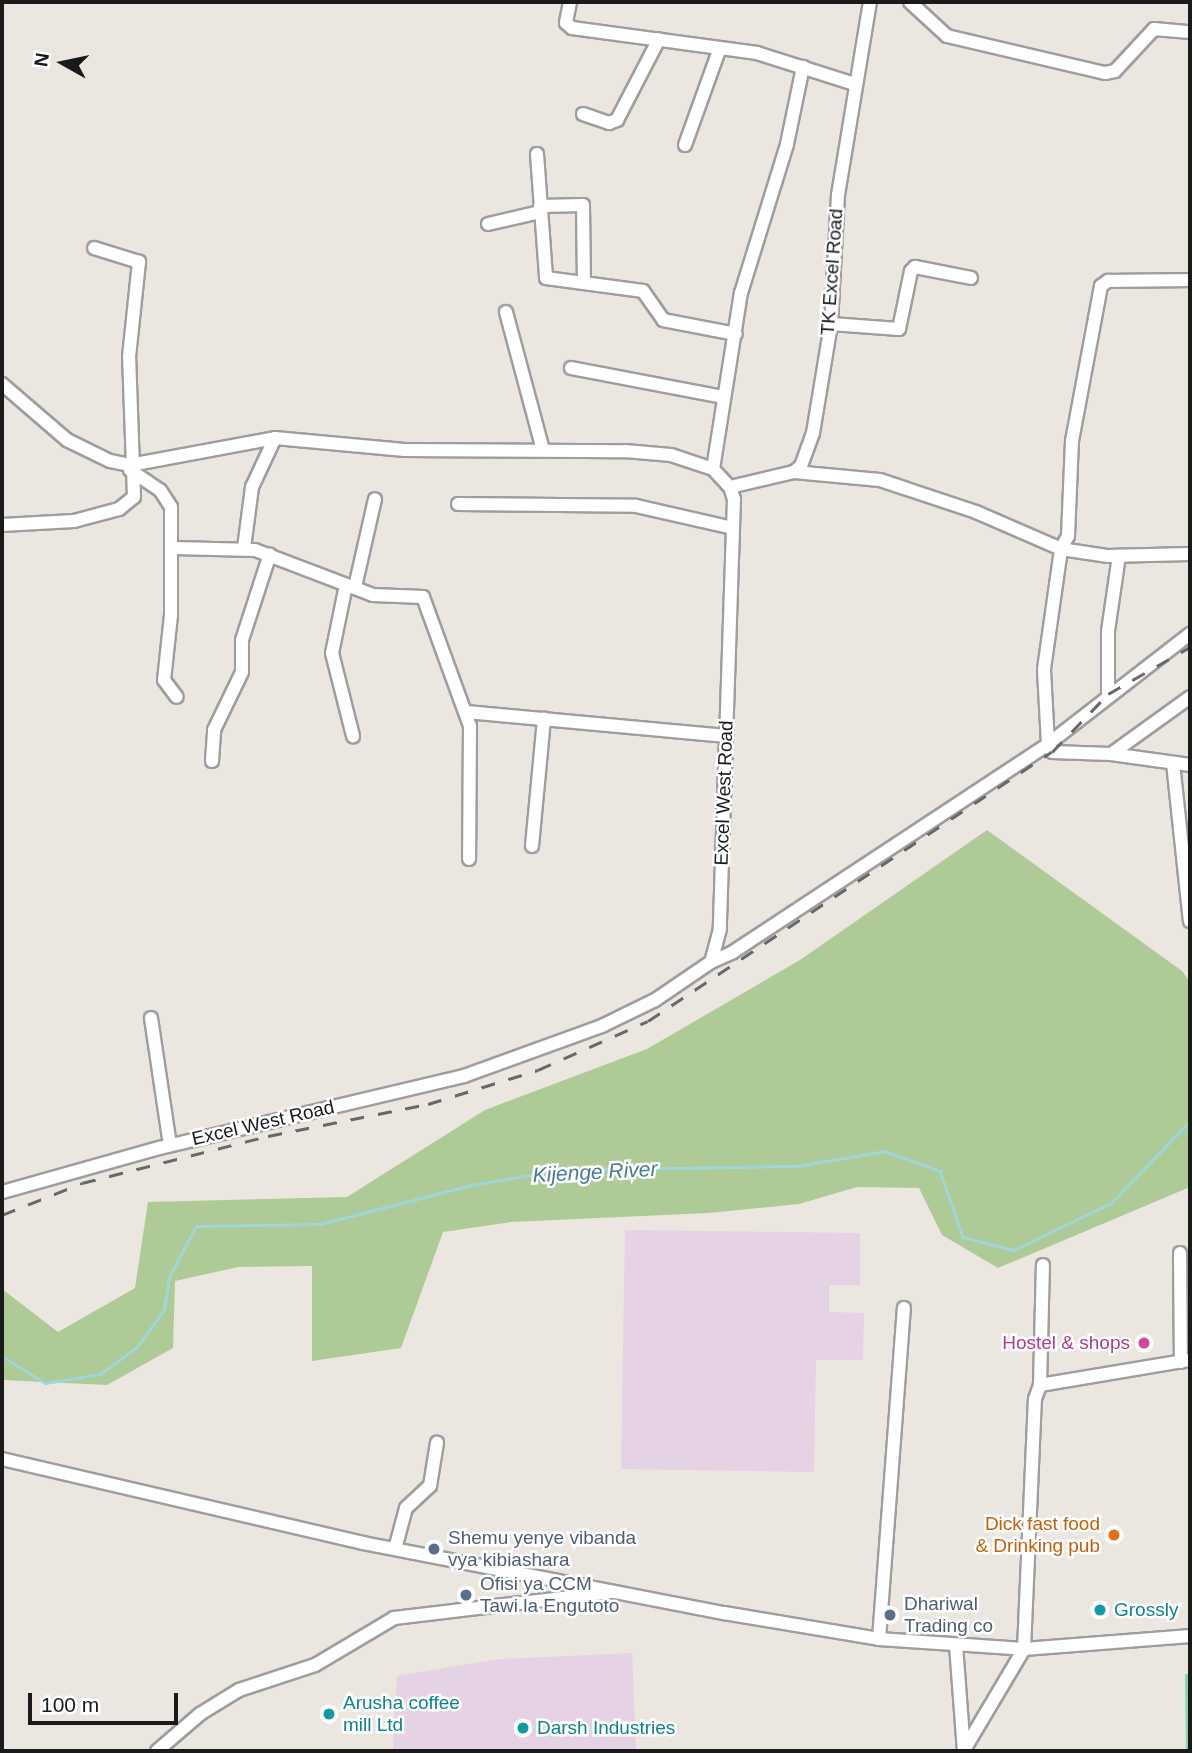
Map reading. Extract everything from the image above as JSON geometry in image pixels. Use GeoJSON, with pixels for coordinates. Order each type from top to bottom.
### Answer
{"type":"FeatureCollection","features":[{"type":"Feature","properties":{"kind":"street"},"geometry":{"type":"LineString","coordinates":[[570,2],[566,23],[572,28],[757,53],[855,84]]}},
{"type":"Feature","properties":{"kind":"street","name":"TK Excel Road"},"geometry":{"type":"LineString","coordinates":[[794,472],[806,457],[813,433],[831,324],[838,195],[870,2]]}},
{"type":"Feature","properties":{"kind":"street"},"geometry":{"type":"LineString","coordinates":[[910,2],[947,36],[1105,73],[1115,71],[1148,32],[1190,32]]}},
{"type":"Feature","properties":{"kind":"street"},"geometry":{"type":"LineString","coordinates":[[583,114],[614,123],[659,39]]}},
{"type":"Feature","properties":{"kind":"street"},"geometry":{"type":"LineString","coordinates":[[685,145],[720,48]]}},
{"type":"Feature","properties":{"kind":"street"},"geometry":{"type":"LineString","coordinates":[[713,469],[741,293],[776,181],[803,67]]}},
{"type":"Feature","properties":{"kind":"street"},"geometry":{"type":"LineString","coordinates":[[537,154],[543,274],[550,279],[643,291],[663,320],[736,334]]}},
{"type":"Feature","properties":{"kind":"street"},"geometry":{"type":"LineString","coordinates":[[488,223],[540,209],[583,205],[584,283]]}},
{"type":"Feature","properties":{"kind":"street"},"geometry":{"type":"LineString","coordinates":[[2,525],[64,522],[120,509],[134,497],[130,468],[129,357],[139,262],[93,248]]}},
{"type":"Feature","properties":{"kind":"street"},"geometry":{"type":"LineString","coordinates":[[831,324],[899,329],[911,271],[915,267],[971,278]]}},
{"type":"Feature","properties":{"kind":"street"},"geometry":{"type":"LineString","coordinates":[[1050,748],[1044,669],[1061,549],[1068,536],[1072,441],[1101,286],[1108,281],[1190,280]]}},
{"type":"Feature","properties":{"kind":"street"},"geometry":{"type":"LineString","coordinates":[[506,312],[543,450]]}},
{"type":"Feature","properties":{"kind":"street"},"geometry":{"type":"LineString","coordinates":[[571,368],[723,397]]}},
{"type":"Feature","properties":{"kind":"street"},"geometry":{"type":"LineString","coordinates":[[2,384],[67,440],[130,468],[160,490],[170,503],[173,548],[164,680],[177,698]]}},
{"type":"Feature","properties":{"kind":"street"},"geometry":{"type":"LineString","coordinates":[[130,468],[275,438],[387,449],[650,453],[713,469],[730,487],[794,472],[880,480],[976,512],[1061,549],[1119,556],[1190,554]]}},
{"type":"Feature","properties":{"kind":"street"},"geometry":{"type":"LineString","coordinates":[[244,548],[252,487],[275,438]]}},
{"type":"Feature","properties":{"kind":"street","name":"Excel West Road"},"geometry":{"type":"LineString","coordinates":[[2,1192],[170,1145],[477,1072],[602,1026],[655,1000],[711,962],[720,929],[733,528],[730,487]]}},
{"type":"Feature","properties":{"kind":"street"},"geometry":{"type":"LineString","coordinates":[[354,736],[332,653],[375,499]]}},
{"type":"Feature","properties":{"kind":"street"},"geometry":{"type":"LineString","coordinates":[[458,504],[636,506],[733,528]]}},
{"type":"Feature","properties":{"kind":"street"},"geometry":{"type":"LineString","coordinates":[[173,548],[244,548],[270,554],[379,596],[423,597],[467,712],[473,767],[469,859]]}},
{"type":"Feature","properties":{"kind":"street"},"geometry":{"type":"LineString","coordinates":[[212,761],[214,730],[242,672],[240,645],[270,554]]}},
{"type":"Feature","properties":{"kind":"street"},"geometry":{"type":"LineString","coordinates":[[1108,694],[1108,631],[1119,556]]}},
{"type":"Feature","properties":{"kind":"street"},"geometry":{"type":"LineString","coordinates":[[711,962],[733,952],[1050,748],[1108,694],[1190,634]]}},
{"type":"Feature","properties":{"kind":"street"},"geometry":{"type":"LineString","coordinates":[[1111,754],[1190,697]]}},
{"type":"Feature","properties":{"kind":"street"},"geometry":{"type":"LineString","coordinates":[[467,712],[726,736]]}},
{"type":"Feature","properties":{"kind":"street"},"geometry":{"type":"LineString","coordinates":[[532,846],[544,719]]}},
{"type":"Feature","properties":{"kind":"street"},"geometry":{"type":"LineString","coordinates":[[1050,748],[1190,765]]}},
{"type":"Feature","properties":{"kind":"street"},"geometry":{"type":"LineString","coordinates":[[1173,763],[1190,921]]}},
{"type":"Feature","properties":{"kind":"street"},"geometry":{"type":"LineString","coordinates":[[151,1018],[170,1145]]}},
{"type":"Feature","properties":{"kind":"street"},"geometry":{"type":"LineString","coordinates":[[1040,1385],[1186,1361],[1180,1252]]}},
{"type":"Feature","properties":{"kind":"street"},"geometry":{"type":"LineString","coordinates":[[964,1750],[1024,1649],[1035,1399],[1040,1385],[1043,1265]]}},
{"type":"Feature","properties":{"kind":"street"},"geometry":{"type":"LineString","coordinates":[[879,1639],[904,1308]]}},
{"type":"Feature","properties":{"kind":"street"},"geometry":{"type":"LineString","coordinates":[[395,1549],[406,1508],[430,1486],[437,1443]]}},
{"type":"Feature","properties":{"kind":"street"},"geometry":{"type":"LineString","coordinates":[[2,1459],[395,1549],[625,1590],[724,1614],[879,1639],[1024,1649],[1190,1636]]}},
{"type":"Feature","properties":{"kind":"street"},"geometry":{"type":"LineString","coordinates":[[157,1751],[200,1714],[239,1690],[314,1664],[394,1618],[625,1590]]}},
{"type":"Feature","properties":{"kind":"street"},"geometry":{"type":"LineString","coordinates":[[956,1645],[964,1750]]}},
{"type":"Feature","properties":{"kind":"shaded area"},"geometry":{"type":"Polygon","coordinates":[[[625,1230],[860,1233],[860,1285],[829,1285],[829,1312],[864,1313],[863,1360],[816,1360],[814,1472],[621,1469],[625,1230]]]}},
{"type":"Feature","properties":{"kind":"shaded area"},"geometry":{"type":"Polygon","coordinates":[[[632,1653],[636,1751],[393,1751],[397,1676],[500,1659],[632,1653]]]}},
{"type":"Feature","properties":{"kind":"green space"},"geometry":{"type":"Polygon","coordinates":[[[987,830],[1182,971],[1190,982],[1190,1187],[998,1268],[942,1235],[919,1188],[857,1187],[799,1204],[708,1213],[511,1222],[443,1232],[401,1348],[312,1361],[312,1266],[238,1267],[175,1281],[173,1348],[107,1385],[2,1380],[2,1289],[58,1332],[135,1288],[148,1202],[347,1197],[485,1110],[647,1049],[800,960],[987,830]]]}},
{"type":"Feature","properties":{"kind":"green space"},"geometry":{"type":"Polygon","coordinates":[[[1185,1674],[1190,1674],[1190,1751],[1186,1751],[1185,1674]]]}},
{"type":"Feature","properties":{"kind":"waterway","name":"Kijenge River"},"geometry":{"type":"LineString","coordinates":[[2,1356],[45,1383],[100,1374],[137,1347],[164,1310],[169,1277],[196,1226],[320,1224],[472,1185],[559,1170],[796,1166],[885,1151],[940,1171],[963,1237],[1014,1250],[1111,1203],[1190,1121]]}},
{"type":"Feature","properties":{"kind":"railway"},"geometry":{"type":"LineString","coordinates":[[2,1215],[82,1183],[268,1136],[428,1104],[538,1070],[648,1021],[1052,752],[1108,694],[1190,647]]}},
{"type":"Feature","properties":{"kind":"place","name":"Hostel & shops"},"geometry":{"type":"Point","coordinates":[1144,1343]}},
{"type":"Feature","properties":{"kind":"place","name":"Dick fast food & Drinking pub"},"geometry":{"type":"Point","coordinates":[1114,1535]}},
{"type":"Feature","properties":{"kind":"place","name":"Shemu yenye vibanda vya kibiashara"},"geometry":{"type":"Point","coordinates":[434,1549]}},
{"type":"Feature","properties":{"kind":"place","name":"Ofisi ya CCM Tawi la Engutoto"},"geometry":{"type":"Point","coordinates":[466,1595]}},
{"type":"Feature","properties":{"kind":"place","name":"Grossly"},"geometry":{"type":"Point","coordinates":[1100,1610]}},
{"type":"Feature","properties":{"kind":"place","name":"Dhariwal Trading co"},"geometry":{"type":"Point","coordinates":[890,1615]}},
{"type":"Feature","properties":{"kind":"place","name":"Arusha coffee mill Ltd"},"geometry":{"type":"Point","coordinates":[329,1714]}},
{"type":"Feature","properties":{"kind":"place","name":"Darsh Industries"},"geometry":{"type":"Point","coordinates":[523,1728]}}]}
